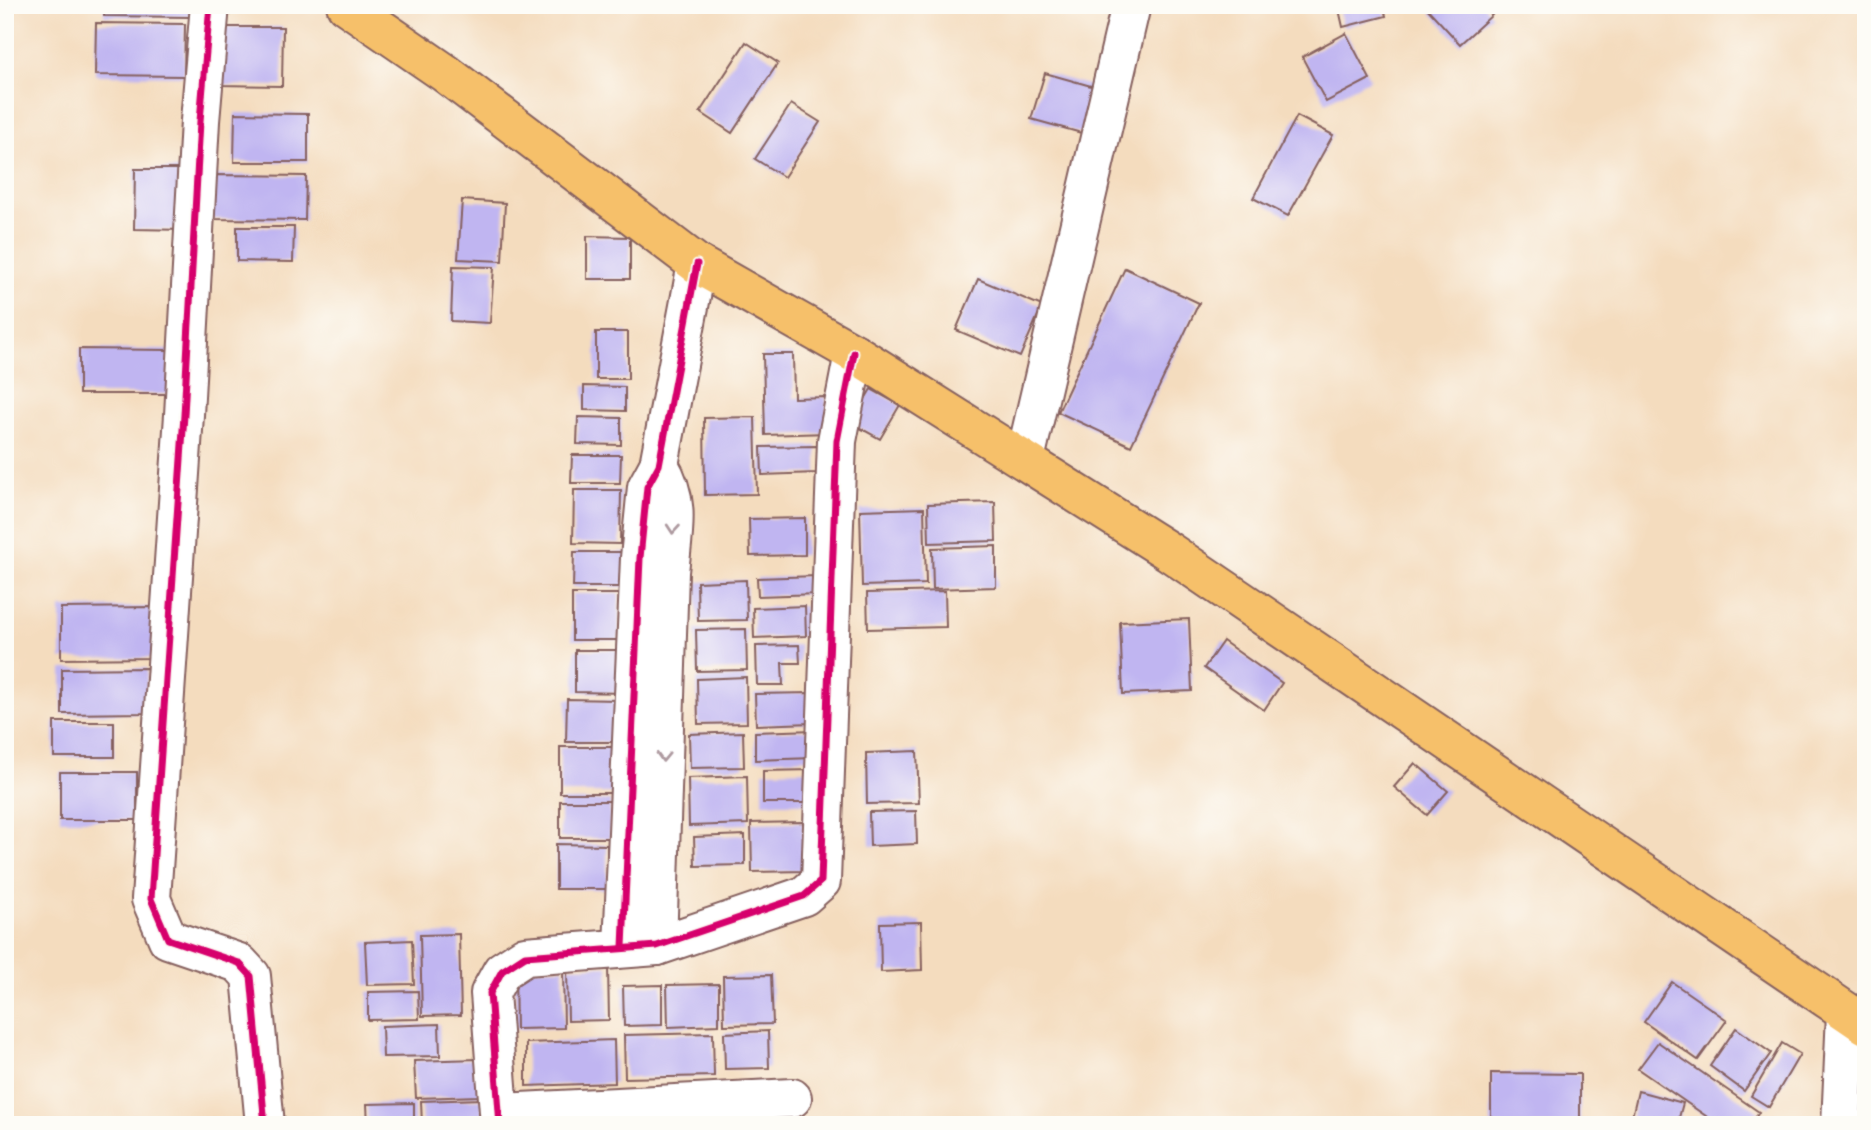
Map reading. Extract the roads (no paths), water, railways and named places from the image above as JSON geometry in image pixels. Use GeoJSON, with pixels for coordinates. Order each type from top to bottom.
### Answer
{"type":"FeatureCollection","features":[{"type":"Feature","properties":{"kind":"main road"},"geometry":{"type":"LineString","coordinates":[[346,5],[445,72],[697,264],[855,353],[1025,458],[1168,551],[1856,1019]]}},
{"type":"Feature","properties":{"kind":"street"},"geometry":{"type":"LineString","coordinates":[[211,5],[200,121],[185,402],[151,899],[168,939],[239,963],[251,976],[265,1125]]}},
{"type":"Feature","properties":{"kind":"street"},"geometry":{"type":"LineString","coordinates":[[1025,458],[1131,5]]}},
{"type":"Feature","properties":{"kind":"street"},"geometry":{"type":"LineString","coordinates":[[640,946],[674,517],[672,487],[659,465],[697,264]]}},
{"type":"Feature","properties":{"kind":"street"},"geometry":{"type":"LineString","coordinates":[[792,1098],[500,1119],[490,993],[502,971],[525,956],[640,946],[804,896],[821,881],[837,441],[855,353]]}},
{"type":"Feature","properties":{"kind":"street"},"geometry":{"type":"LineString","coordinates":[[1841,1125],[1856,1019]]}}]}
